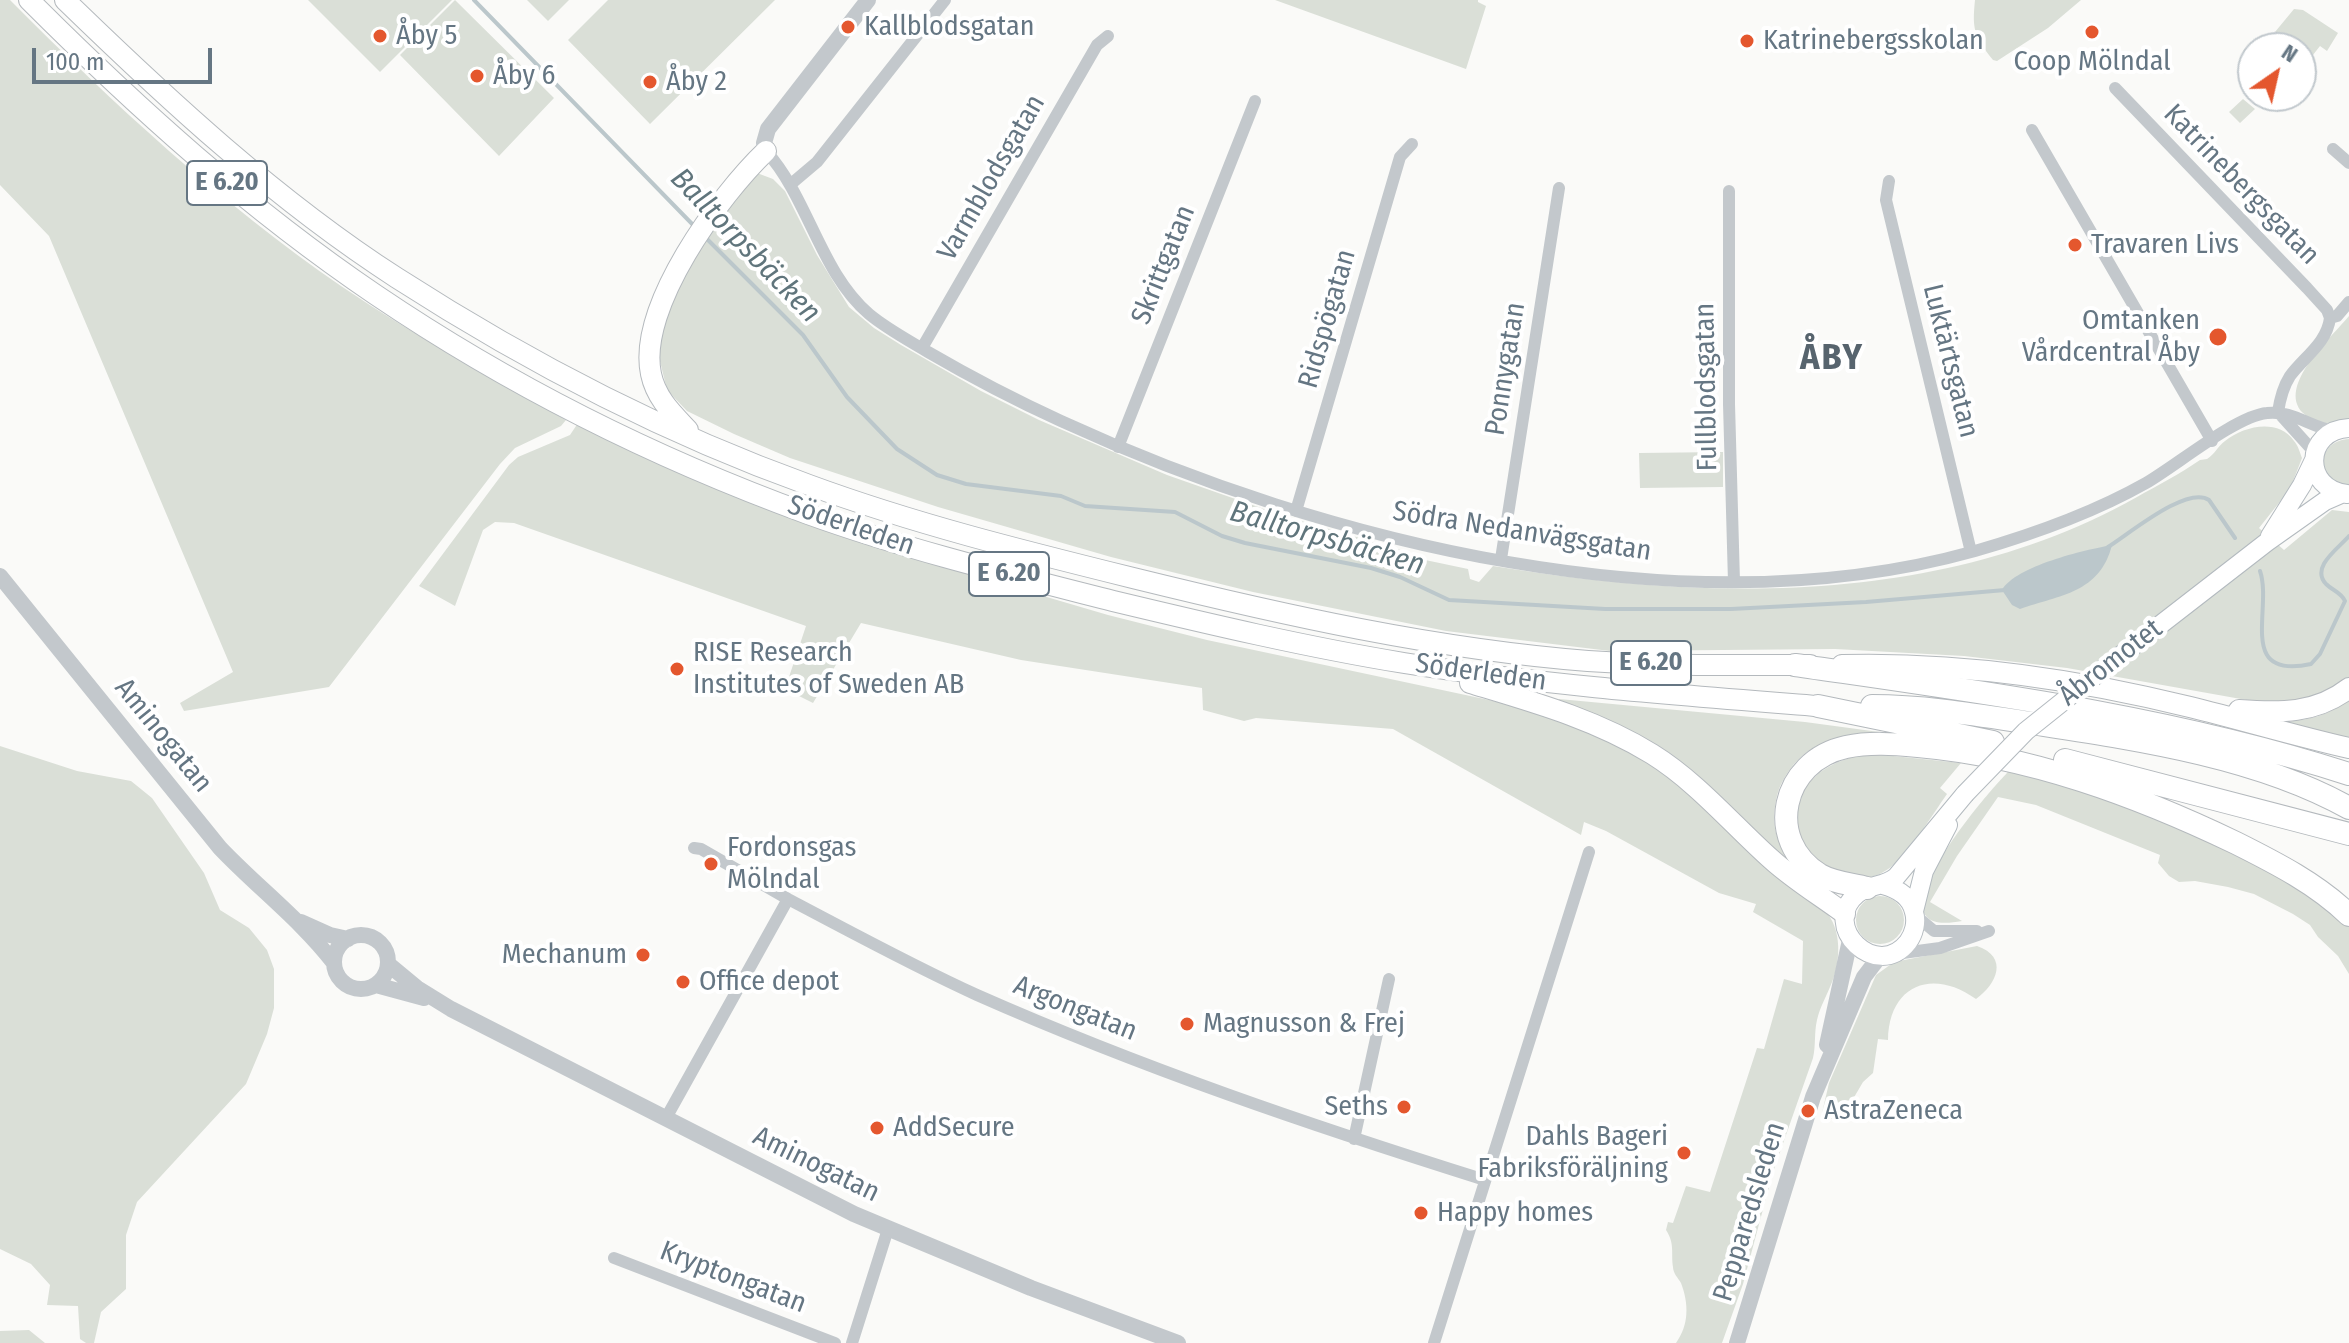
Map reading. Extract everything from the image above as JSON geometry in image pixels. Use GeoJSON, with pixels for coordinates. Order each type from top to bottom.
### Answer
{"type":"FeatureCollection","features":[{"type":"Feature","properties":{"kind":"highway","name":"Söderleden"},"geometry":{"type":"LineString","coordinates":[[29,0],[96,67],[196,158],[379,297],[506,375],[625,436],[726,482],[809,514],[943,556],[1332,651],[1408,664],[1628,692],[1818,706]]}},
{"type":"Feature","properties":{"kind":"highway","name":"Söderleden"},"geometry":{"type":"LineString","coordinates":[[65,0],[246,166],[394,276],[558,374],[699,441],[808,485],[904,517],[1056,559],[1295,616],[1447,643],[1587,661],[1873,664],[1986,671],[2089,686],[2187,706]]}},
{"type":"Feature","properties":{"kind":"highway"},"geometry":{"type":"LineString","coordinates":[[699,441],[666,408],[655,388],[650,365],[653,335],[663,301],[700,230],[737,180],[766,151]]}},
{"type":"Feature","properties":{"kind":"highway"},"geometry":{"type":"LineString","coordinates":[[1408,664],[1558,709],[1604,728],[1653,755],[1693,785],[1774,861],[1845,914]]}},
{"type":"Feature","properties":{"kind":"highway"},"geometry":{"type":"LineString","coordinates":[[1795,665],[2140,719],[2349,774]]}},
{"type":"Feature","properties":{"kind":"highway"},"geometry":{"type":"LineString","coordinates":[[2187,706],[2300,711],[2337,698],[2349,688]]}},
{"type":"Feature","properties":{"kind":"highway"},"geometry":{"type":"LineString","coordinates":[[1818,706],[1958,734],[2349,834]]}},
{"type":"Feature","properties":{"kind":"highway"},"geometry":{"type":"LineString","coordinates":[[1818,706],[1904,707],[2082,731],[2195,753],[2268,773],[2320,792],[2349,808]]}},
{"type":"Feature","properties":{"kind":"highway"},"geometry":{"type":"LineString","coordinates":[[2187,706],[2349,748]]}},
{"type":"Feature","properties":{"kind":"highway"},"geometry":{"type":"LineString","coordinates":[[1875,886],[1821,875],[1809,866],[1793,843],[1787,822],[1795,779],[1814,759],[1845,747],[1870,743],[1951,749],[2064,773],[2193,823],[2251,850],[2305,880],[2349,915]]}},
{"type":"Feature","properties":{"kind":"highway"},"geometry":{"type":"LineString","coordinates":[[2064,773],[2102,770]]}},
{"type":"Feature","properties":{"kind":"main road","name":"Åbromotet"},"geometry":{"type":"LineString","coordinates":[[2267,542],[2302,485],[2322,440],[2341,429]]}},
{"type":"Feature","properties":{"kind":"main road","name":"Åbromotet"},"geometry":{"type":"LineString","coordinates":[[2315,457],[2316,472],[2322,482],[2345,494]]}},
{"type":"Feature","properties":{"kind":"main road","name":"Åbromotet"},"geometry":{"type":"LineString","coordinates":[[1845,914],[1855,895],[1905,868],[1965,794],[2026,731],[2267,542],[2325,501],[2345,494]]}},
{"type":"Feature","properties":{"kind":"main road","name":"Åbromotet"},"geometry":{"type":"LineString","coordinates":[[1885,955],[1907,944],[1915,925],[1924,871],[1965,794]]}},
{"type":"Feature","properties":{"kind":"main road"},"geometry":{"type":"LineString","coordinates":[[1875,886],[1903,893],[1915,913]]}},
{"type":"Feature","properties":{"kind":"main road"},"geometry":{"type":"LineString","coordinates":[[1845,914],[1850,940],[1863,952],[1885,955]]}},
{"type":"Feature","properties":{"kind":"street"},"geometry":{"type":"LineString","coordinates":[[766,151],[764,143],[768,129],[868,0]]}},
{"type":"Feature","properties":{"kind":"street"},"geometry":{"type":"LineString","coordinates":[[791,184],[817,162],[945,0]]}},
{"type":"Feature","properties":{"kind":"street","name":"Varmblodsgatan"},"geometry":{"type":"LineString","coordinates":[[922,348],[1097,45],[1108,36]]}},
{"type":"Feature","properties":{"kind":"street","name":"Katrinebergsgatan"},"geometry":{"type":"LineString","coordinates":[[2115,88],[2307,288],[2327,310],[2330,318]]}},
{"type":"Feature","properties":{"kind":"street","name":"Skrittgatan"},"geometry":{"type":"LineString","coordinates":[[1118,447],[1255,101]]}},
{"type":"Feature","properties":{"kind":"street"},"geometry":{"type":"LineString","coordinates":[[2032,130],[2212,441]]}},
{"type":"Feature","properties":{"kind":"street","name":"Ridspögatan"},"geometry":{"type":"LineString","coordinates":[[1296,511],[1400,157],[1412,144]]}},
{"type":"Feature","properties":{"kind":"street"},"geometry":{"type":"LineString","coordinates":[[2333,149],[2349,163]]}},
{"type":"Feature","properties":{"kind":"street","name":"Södra Nedanvägsgatan"},"geometry":{"type":"LineString","coordinates":[[766,151],[791,184],[851,296],[868,314],[922,348],[1019,401],[1118,447],[1296,511],[1424,546],[1643,577],[1734,582],[1824,578],[1906,567],[2031,534],[2109,503],[2145,484],[2245,420],[2258,414],[2278,412]]}},
{"type":"Feature","properties":{"kind":"street","name":"Luktärtsgatan"},"geometry":{"type":"LineString","coordinates":[[1889,181],[1886,200],[1971,552]]}},
{"type":"Feature","properties":{"kind":"street","name":"Ponnygatan"},"geometry":{"type":"LineString","coordinates":[[1501,559],[1559,188]]}},
{"type":"Feature","properties":{"kind":"street","name":"Fullblodsgatan"},"geometry":{"type":"LineString","coordinates":[[1729,191],[1729,404],[1734,582]]}},
{"type":"Feature","properties":{"kind":"street"},"geometry":{"type":"LineString","coordinates":[[2278,412],[2288,379],[2319,343],[2330,318],[2337,316],[2349,302]]}},
{"type":"Feature","properties":{"kind":"street"},"geometry":{"type":"LineString","coordinates":[[2278,412],[2288,413],[2316,428],[2341,429]]}},
{"type":"Feature","properties":{"kind":"street"},"geometry":{"type":"LineString","coordinates":[[2278,412],[2315,457]]}},
{"type":"Feature","properties":{"kind":"street","name":"Aminogatan"},"geometry":{"type":"LineString","coordinates":[[0,576],[220,848],[296,919],[334,963],[338,978],[346,985],[361,990],[376,985],[444,1006],[762,1169],[888,1229],[1031,1288],[1178,1343]]}},
{"type":"Feature","properties":{"kind":"street","name":"Argongatan"},"geometry":{"type":"LineString","coordinates":[[694,848],[977,995],[1160,1070],[1354,1139],[1485,1180]]}},
{"type":"Feature","properties":{"kind":"street"},"geometry":{"type":"LineString","coordinates":[[1434,1343],[1589,852]]}},
{"type":"Feature","properties":{"kind":"street"},"geometry":{"type":"LineString","coordinates":[[666,1118],[788,899]]}},
{"type":"Feature","properties":{"kind":"street"},"geometry":{"type":"LineString","coordinates":[[1885,955],[1940,948],[1989,931],[1934,931],[1915,913]]}},
{"type":"Feature","properties":{"kind":"street","name":"Aminogatan"},"geometry":{"type":"LineString","coordinates":[[296,919],[330,935],[348,939],[360,935],[378,941],[386,952],[388,964],[444,1006]]}},
{"type":"Feature","properties":{"kind":"street"},"geometry":{"type":"LineString","coordinates":[[334,963],[336,952],[348,939]]}},
{"type":"Feature","properties":{"kind":"street","name":"Pepparedsleden"},"geometry":{"type":"LineString","coordinates":[[1737,1343],[1813,1097],[1841,990],[1850,940]]}},
{"type":"Feature","properties":{"kind":"street","name":"Pepparedsleden"},"geometry":{"type":"LineString","coordinates":[[1813,1097],[1864,977],[1885,955]]}},
{"type":"Feature","properties":{"kind":"street"},"geometry":{"type":"LineString","coordinates":[[376,985],[385,976],[388,964]]}},
{"type":"Feature","properties":{"kind":"street"},"geometry":{"type":"LineString","coordinates":[[1354,1139],[1389,979]]}},
{"type":"Feature","properties":{"kind":"street"},"geometry":{"type":"LineString","coordinates":[[852,1343],[888,1229]]}},
{"type":"Feature","properties":{"kind":"street","name":"Kryptongatan"},"geometry":{"type":"LineString","coordinates":[[614,1258],[835,1343]]}},
{"type":"Feature","properties":{"kind":"shaded area"},"geometry":{"type":"Polygon","coordinates":[[[0,0],[10,0],[169,151],[297,254],[396,322],[566,420],[561,426],[515,448],[500,464],[329,687],[184,711],[180,703],[233,672],[49,236],[0,185],[0,0]]]}},
{"type":"Feature","properties":{"kind":"shaded area","name":"Åby 5"},"geometry":{"type":"Polygon","coordinates":[[[308,0],[452,0],[380,72],[308,0]]]}},
{"type":"Feature","properties":{"kind":"shaded area","name":"Åby 6"},"geometry":{"type":"Polygon","coordinates":[[[455,0],[554,98],[499,156],[400,55],[455,0]]]}},
{"type":"Feature","properties":{"kind":"shaded area"},"geometry":{"type":"Polygon","coordinates":[[[527,0],[569,0],[548,21],[527,0]]]}},
{"type":"Feature","properties":{"kind":"shaded area","name":"Åby 2"},"geometry":{"type":"Polygon","coordinates":[[[608,0],[775,0],[650,124],[568,40],[608,0]]]}},
{"type":"Feature","properties":{"kind":"shaded area"},"geometry":{"type":"Polygon","coordinates":[[[1275,0],[1478,0],[1486,6],[1466,69],[1275,0]]]}},
{"type":"Feature","properties":{"kind":"shaded area"},"geometry":{"type":"Polygon","coordinates":[[[1975,0],[2081,0],[2048,28],[1997,61],[1993,60],[1978,38],[1974,19],[1975,0]]]}},
{"type":"Feature","properties":{"kind":"shaded area"},"geometry":{"type":"Polygon","coordinates":[[[2294,9],[2303,10],[2338,33],[2327,51],[2320,46],[2317,50],[2317,32],[2275,32],[2294,9]]]}},
{"type":"Feature","properties":{"kind":"shaded area"},"geometry":{"type":"Polygon","coordinates":[[[2237,105],[2237,112],[2252,112],[2240,123],[2229,112],[2237,105]]]}},
{"type":"Feature","properties":{"kind":"shaded area"},"geometry":{"type":"Polygon","coordinates":[[[757,173],[773,179],[785,191],[817,255],[849,307],[874,328],[981,391],[1039,420],[1167,475],[1281,515],[1411,553],[1411,557],[1468,569],[1470,579],[1479,582],[1493,566],[1574,578],[1740,589],[1822,586],[1904,576],[1984,559],[2062,533],[2207,459],[2225,441],[2242,431],[2261,427],[2279,429],[2295,443],[2302,458],[2290,489],[2259,528],[2284,550],[2332,510],[2349,512],[2349,678],[2318,698],[2269,704],[2067,668],[1964,656],[1835,649],[1610,651],[1446,631],[1253,592],[1111,557],[938,507],[790,458],[734,434],[687,411],[667,390],[659,357],[662,322],[697,248],[757,173]]]}},
{"type":"Feature","properties":{"kind":"shaded area"},"geometry":{"type":"Polygon","coordinates":[[[2349,316],[2349,419],[2319,422],[2303,413],[2297,402],[2296,389],[2310,362],[2349,316]]]}},
{"type":"Feature","properties":{"kind":"shaded area"},"geometry":{"type":"Polygon","coordinates":[[[578,423],[924,561],[1108,615],[1207,640],[1522,707],[1614,742],[1669,775],[1824,910],[1837,936],[1836,968],[1817,1020],[1813,1058],[1773,1172],[1743,1284],[1722,1343],[1676,1343],[1685,1322],[1686,1306],[1681,1283],[1673,1269],[1672,1244],[1666,1230],[1668,1222],[1673,1223],[1686,1186],[1710,1192],[1757,1048],[1764,1049],[1784,979],[1802,984],[1803,941],[1753,912],[1756,904],[1719,893],[1584,822],[1581,835],[1393,729],[1256,718],[1244,721],[1203,710],[1202,688],[1021,660],[861,623],[813,703],[785,689],[806,626],[514,523],[495,522],[483,530],[455,606],[419,586],[509,465],[518,457],[570,435],[578,423]]]}},
{"type":"Feature","properties":{"kind":"shaded area"},"geometry":{"type":"Polygon","coordinates":[[[2349,439],[2349,485],[2330,476],[2324,461],[2330,446],[2349,439]]]}},
{"type":"Feature","properties":{"kind":"shaded area"},"geometry":{"type":"Polygon","coordinates":[[[1723,452],[1723,487],[1640,488],[1639,453],[1723,452]]]}},
{"type":"Feature","properties":{"kind":"shaded area"},"geometry":{"type":"Polygon","coordinates":[[[2112,545],[2098,573],[2088,583],[2064,595],[2020,609],[2012,605],[2002,590],[2010,581],[2036,567],[2112,545]]]}},
{"type":"Feature","properties":{"kind":"shaded area"},"geometry":{"type":"Polygon","coordinates":[[[1559,699],[1805,722],[1894,734],[1858,735],[1826,742],[1800,758],[1788,772],[1777,795],[1775,827],[1780,843],[1798,870],[1749,825],[1558,702],[1559,699]]]}},
{"type":"Feature","properties":{"kind":"shaded area"},"geometry":{"type":"Polygon","coordinates":[[[2349,699],[2349,739],[2283,722],[2318,716],[2349,699]]]}},
{"type":"Feature","properties":{"kind":"shaded area"},"geometry":{"type":"Polygon","coordinates":[[[0,746],[77,771],[131,781],[152,798],[204,873],[220,910],[249,928],[267,950],[274,969],[274,1008],[267,1034],[246,1084],[137,1202],[126,1235],[126,1289],[101,1312],[94,1343],[80,1339],[78,1306],[47,1305],[50,1285],[31,1264],[0,1249],[0,746]]]}},
{"type":"Feature","properties":{"kind":"shaded area"},"geometry":{"type":"Polygon","coordinates":[[[1874,754],[1961,763],[1940,788],[1947,794],[1901,857],[1885,871],[1858,878],[1833,870],[1806,852],[1798,829],[1797,811],[1801,795],[1822,771],[1838,762],[1874,754]]]}},
{"type":"Feature","properties":{"kind":"shaded area"},"geometry":{"type":"Polygon","coordinates":[[[2010,770],[2199,835],[2306,890],[2349,924],[2349,974],[2338,956],[2310,925],[2254,894],[2195,881],[2179,882],[2158,863],[2160,855],[2036,805],[1998,797],[1930,902],[1962,921],[1934,921],[1923,909],[1927,887],[1940,860],[1980,804],[2010,770]]]}},
{"type":"Feature","properties":{"kind":"shaded area"},"geometry":{"type":"Polygon","coordinates":[[[1880,896],[1897,903],[1904,920],[1897,937],[1880,944],[1863,937],[1856,920],[1863,903],[1880,896]]]}},
{"type":"Feature","properties":{"kind":"shaded area"},"geometry":{"type":"Polygon","coordinates":[[[1977,946],[1987,951],[1996,964],[1990,986],[1976,999],[1944,984],[1916,987],[1905,994],[1890,1021],[1888,1040],[1878,1039],[1873,1073],[1863,1082],[1839,1123],[1822,1113],[1829,1083],[1876,975],[1894,962],[1977,946]]]}},
{"type":"Feature","properties":{"kind":"shaded area"},"geometry":{"type":"Polygon","coordinates":[[[29,1330],[45,1343],[0,1343],[0,1331],[29,1330]]]}},
{"type":"Feature","properties":{"kind":"waterway","name":"Balltorpsbäcken"},"geometry":{"type":"LineString","coordinates":[[474,0],[697,229]]}},
{"type":"Feature","properties":{"kind":"waterway","name":"Balltorpsbäcken"},"geometry":{"type":"LineString","coordinates":[[706,238],[803,335],[847,397],[897,449],[937,475],[966,484],[1061,496],[1085,506],[1175,512],[1222,536],[1371,568],[1400,577],[1449,600],[1605,609],[1731,609],[2005,590]]}},
{"type":"Feature","properties":{"kind":"waterway","name":"Balltorpsbäcken"},"geometry":{"type":"LineString","coordinates":[[2108,547],[2173,505],[2199,497],[2209,500],[2235,538]]}},
{"type":"Feature","properties":{"kind":"waterway","name":"Balltorpsbäcken"},"geometry":{"type":"LineString","coordinates":[[2260,571],[2265,652],[2273,662],[2288,666],[2311,664],[2320,654],[2345,601],[2326,584],[2321,571],[2328,558],[2349,536]]}},
{"type":"Feature","properties":{"kind":"place","name":"Kallblodsgatan"},"geometry":{"type":"Point","coordinates":[848,27]}},
{"type":"Feature","properties":{"kind":"place","name":"Coop Mölndal"},"geometry":{"type":"Point","coordinates":[2092,32]}},
{"type":"Feature","properties":{"kind":"place","name":"Åby 5"},"geometry":{"type":"Point","coordinates":[380,36]}},
{"type":"Feature","properties":{"kind":"place","name":"Katrinebergsskolan"},"geometry":{"type":"Point","coordinates":[1747,41]}},
{"type":"Feature","properties":{"kind":"place","name":"Åby 6"},"geometry":{"type":"Point","coordinates":[477,76]}},
{"type":"Feature","properties":{"kind":"place","name":"Åby 2"},"geometry":{"type":"Point","coordinates":[650,82]}},
{"type":"Feature","properties":{"kind":"place","name":"Travaren Livs"},"geometry":{"type":"Point","coordinates":[2075,245]}},
{"type":"Feature","properties":{"kind":"place","name":"Omtanken Vårdcentral Åby"},"geometry":{"type":"Point","coordinates":[2218,337]}},
{"type":"Feature","properties":{"kind":"place","name":"RISE Research Institutes of Sweden AB"},"geometry":{"type":"Point","coordinates":[677,669]}},
{"type":"Feature","properties":{"kind":"place","name":"Fordonsgas Mölndal"},"geometry":{"type":"Point","coordinates":[711,864]}},
{"type":"Feature","properties":{"kind":"place","name":"Mechanum"},"geometry":{"type":"Point","coordinates":[643,955]}},
{"type":"Feature","properties":{"kind":"place","name":"Office depot"},"geometry":{"type":"Point","coordinates":[683,982]}},
{"type":"Feature","properties":{"kind":"place","name":"Magnusson & Frej"},"geometry":{"type":"Point","coordinates":[1187,1024]}},
{"type":"Feature","properties":{"kind":"place","name":"Seths"},"geometry":{"type":"Point","coordinates":[1404,1107]}},
{"type":"Feature","properties":{"kind":"place","name":"AstraZeneca"},"geometry":{"type":"Point","coordinates":[1808,1111]}},
{"type":"Feature","properties":{"kind":"place","name":"AddSecure"},"geometry":{"type":"Point","coordinates":[877,1128]}},
{"type":"Feature","properties":{"kind":"place","name":"Dahls Bageri Fabriksföräljning"},"geometry":{"type":"Point","coordinates":[1684,1153]}},
{"type":"Feature","properties":{"kind":"place","name":"Happy homes"},"geometry":{"type":"Point","coordinates":[1421,1213]}},
{"type":"Feature","properties":{"kind":"district","name":"ÅBY"},"geometry":{"type":"Point","coordinates":[1832,359]}}]}
